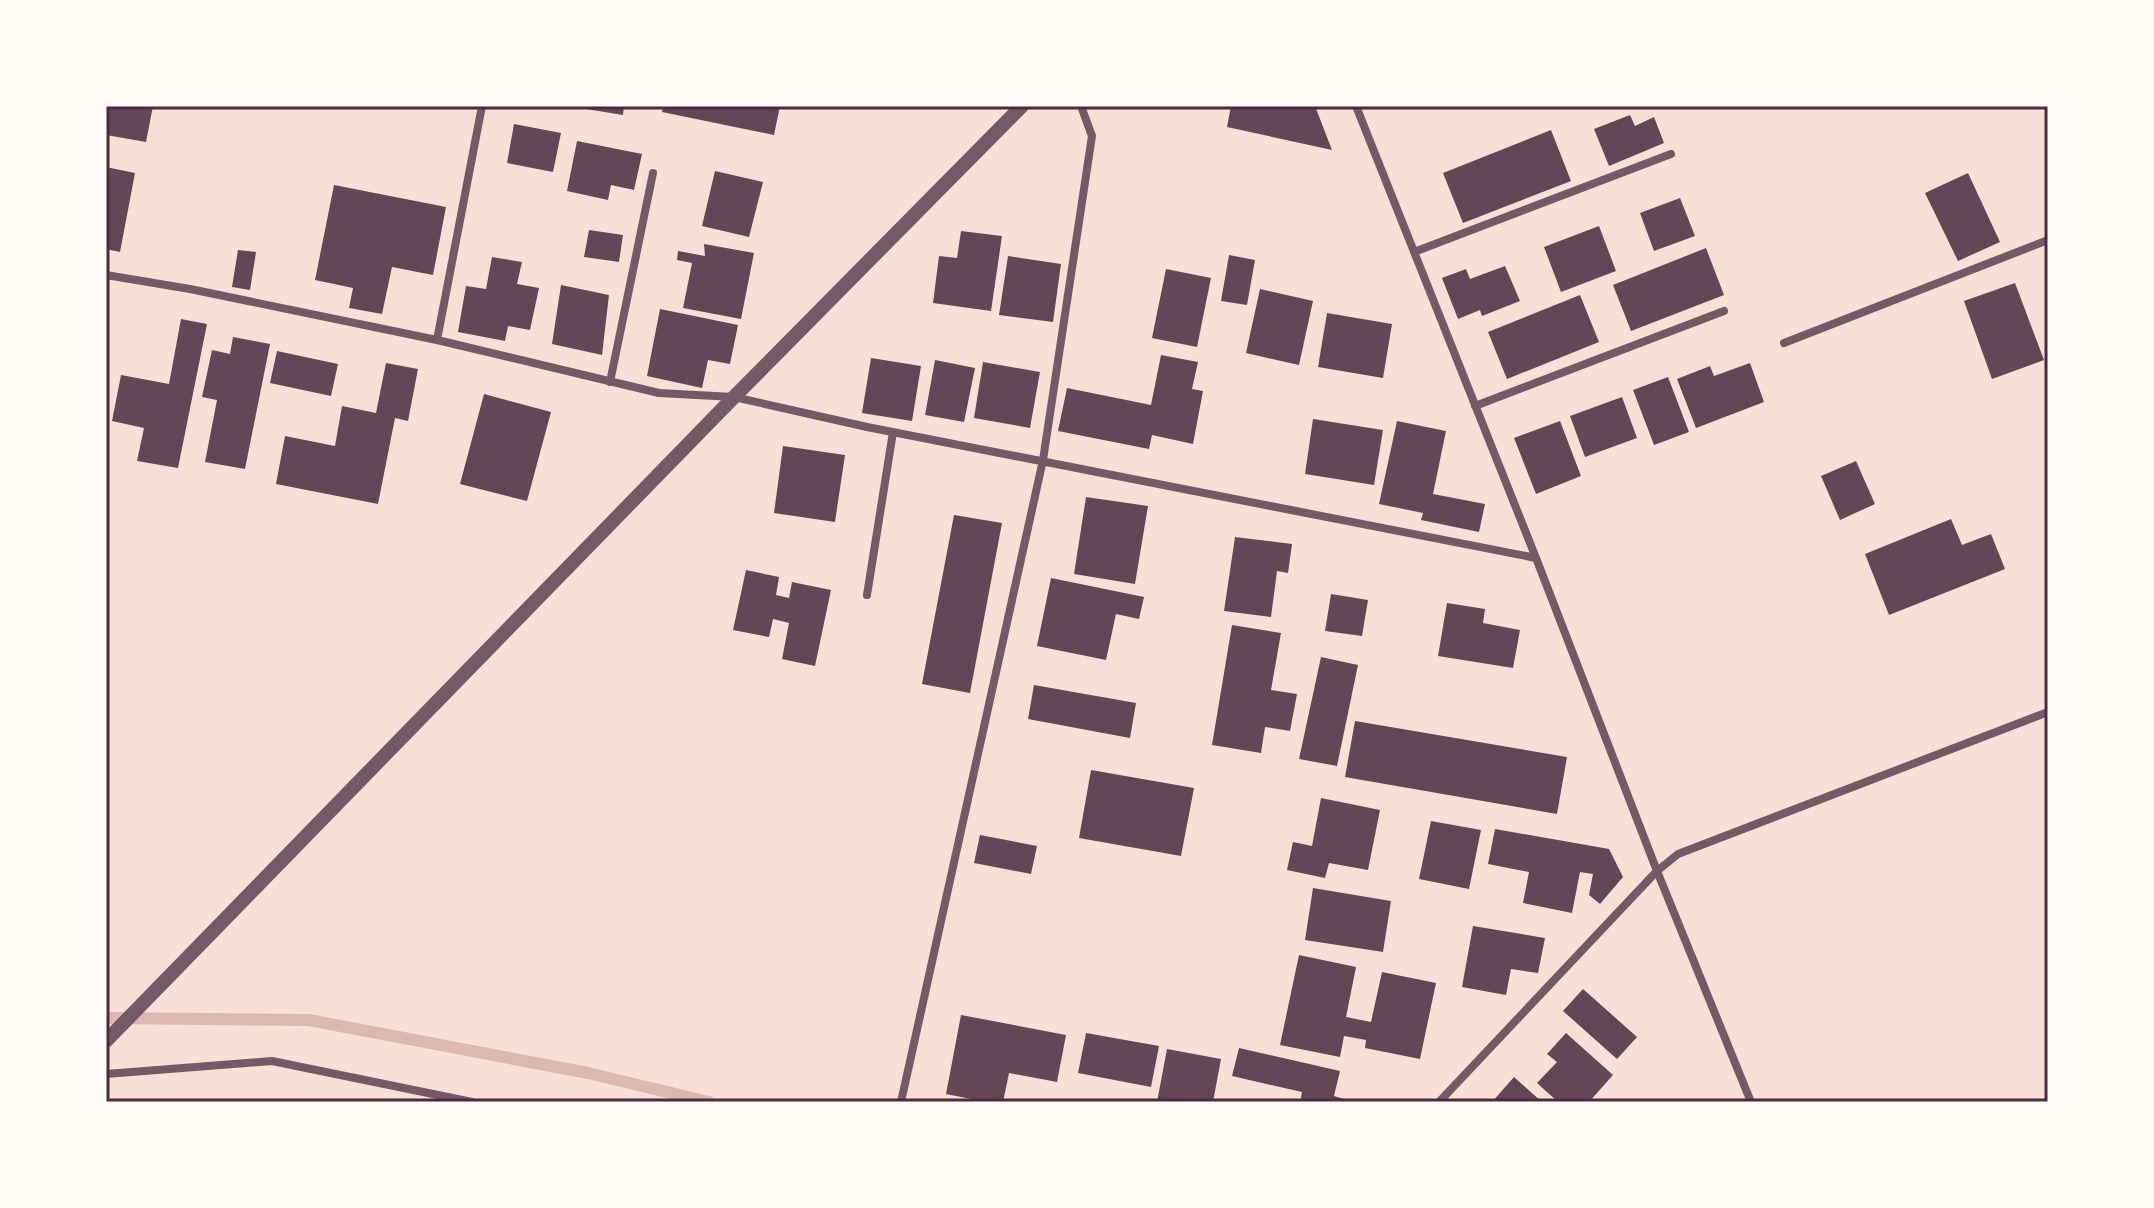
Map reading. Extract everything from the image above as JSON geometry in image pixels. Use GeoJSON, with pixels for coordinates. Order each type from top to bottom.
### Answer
{"type":"FeatureCollection","features":[{"type":"Feature","properties":{"kind":"street"},"geometry":{"type":"LineString","coordinates":[[437,340],[482,106]]}},
{"type":"Feature","properties":{"kind":"street"},"geometry":{"type":"LineString","coordinates":[[106,1041],[1022,106]]}},
{"type":"Feature","properties":{"kind":"street"},"geometry":{"type":"LineString","coordinates":[[901,1102],[1043,460],[1092,136],[1081,106]]}},
{"type":"Feature","properties":{"kind":"street"},"geometry":{"type":"LineString","coordinates":[[1356,106],[1751,1102]]}},
{"type":"Feature","properties":{"kind":"street"},"geometry":{"type":"LineString","coordinates":[[1414,252],[1671,154]]}},
{"type":"Feature","properties":{"kind":"street"},"geometry":{"type":"LineString","coordinates":[[610,382],[653,173]]}},
{"type":"Feature","properties":{"kind":"street"},"geometry":{"type":"LineString","coordinates":[[1784,343],[2048,240]]}},
{"type":"Feature","properties":{"kind":"street"},"geometry":{"type":"LineString","coordinates":[[106,275],[190,289],[437,340],[659,393],[734,397],[893,432],[1536,558]]}},
{"type":"Feature","properties":{"kind":"street"},"geometry":{"type":"LineString","coordinates":[[1475,406],[1724,311]]}},
{"type":"Feature","properties":{"kind":"street"},"geometry":{"type":"LineString","coordinates":[[867,595],[893,432]]}},
{"type":"Feature","properties":{"kind":"street"},"geometry":{"type":"LineString","coordinates":[[1439,1102],[1657,871],[1678,854],[2048,712]]}},
{"type":"Feature","properties":{"kind":"street"},"geometry":{"type":"LineString","coordinates":[[106,1074],[272,1061],[472,1102]]}},
{"type":"Feature","properties":{"kind":"building"},"geometry":{"type":"Polygon","coordinates":[[[106,106],[153,106],[146,142],[106,135],[106,106]]]}},
{"type":"Feature","properties":{"kind":"building"},"geometry":{"type":"Polygon","coordinates":[[[581,106],[624,106],[623,115],[581,106]]]}},
{"type":"Feature","properties":{"kind":"building"},"geometry":{"type":"Polygon","coordinates":[[[663,106],[780,106],[774,135],[662,112],[663,106]]]}},
{"type":"Feature","properties":{"kind":"building"},"geometry":{"type":"Polygon","coordinates":[[[1231,106],[1315,106],[1332,150],[1227,127],[1231,106]]]}},
{"type":"Feature","properties":{"kind":"building"},"geometry":{"type":"Polygon","coordinates":[[[1630,115],[1635,126],[1654,117],[1664,143],[1609,166],[1594,129],[1630,115]]]}},
{"type":"Feature","properties":{"kind":"building"},"geometry":{"type":"Polygon","coordinates":[[[514,124],[561,133],[553,172],[507,163],[514,124]]]}},
{"type":"Feature","properties":{"kind":"building"},"geometry":{"type":"Polygon","coordinates":[[[1551,130],[1571,181],[1463,223],[1443,173],[1551,130]]]}},
{"type":"Feature","properties":{"kind":"building"},"geometry":{"type":"Polygon","coordinates":[[[577,141],[642,154],[634,190],[611,185],[608,200],[567,191],[577,141]]]}},
{"type":"Feature","properties":{"kind":"building"},"geometry":{"type":"Polygon","coordinates":[[[106,167],[135,173],[120,252],[106,249],[106,167]]]}},
{"type":"Feature","properties":{"kind":"building"},"geometry":{"type":"Polygon","coordinates":[[[715,171],[763,182],[749,237],[702,226],[715,171]]]}},
{"type":"Feature","properties":{"kind":"building"},"geometry":{"type":"Polygon","coordinates":[[[1968,173],[2000,242],[1958,261],[1925,193],[1968,173]]]}},
{"type":"Feature","properties":{"kind":"building"},"geometry":{"type":"Polygon","coordinates":[[[334,185],[446,207],[433,275],[392,267],[382,314],[349,308],[353,288],[315,280],[334,185]]]}},
{"type":"Feature","properties":{"kind":"building"},"geometry":{"type":"Polygon","coordinates":[[[1680,198],[1695,236],[1654,251],[1640,213],[1680,198]]]}},
{"type":"Feature","properties":{"kind":"building"},"geometry":{"type":"Polygon","coordinates":[[[1599,226],[1616,271],[1561,292],[1544,247],[1599,226]]]}},
{"type":"Feature","properties":{"kind":"building"},"geometry":{"type":"Polygon","coordinates":[[[589,230],[623,235],[619,262],[584,257],[589,230]]]}},
{"type":"Feature","properties":{"kind":"building"},"geometry":{"type":"Polygon","coordinates":[[[961,231],[1002,236],[991,311],[933,303],[939,256],[957,258],[961,231]]]}},
{"type":"Feature","properties":{"kind":"building"},"geometry":{"type":"Polygon","coordinates":[[[704,244],[754,253],[741,319],[683,308],[692,263],[677,260],[678,251],[705,256],[704,244]]]}},
{"type":"Feature","properties":{"kind":"building"},"geometry":{"type":"Polygon","coordinates":[[[1706,248],[1724,295],[1631,331],[1613,285],[1706,248]]]}},
{"type":"Feature","properties":{"kind":"building"},"geometry":{"type":"Polygon","coordinates":[[[238,250],[256,252],[250,290],[232,287],[238,250]]]}},
{"type":"Feature","properties":{"kind":"building"},"geometry":{"type":"Polygon","coordinates":[[[1229,255],[1255,260],[1247,305],[1221,301],[1229,255]]]}},
{"type":"Feature","properties":{"kind":"building"},"geometry":{"type":"Polygon","coordinates":[[[1008,256],[1061,264],[1053,322],[999,315],[1008,256]]]}},
{"type":"Feature","properties":{"kind":"building"},"geometry":{"type":"Polygon","coordinates":[[[492,257],[522,262],[517,284],[539,288],[530,330],[508,326],[505,341],[458,332],[466,286],[486,289],[492,257]]]}},
{"type":"Feature","properties":{"kind":"building"},"geometry":{"type":"Polygon","coordinates":[[[1505,266],[1520,301],[1482,316],[1480,310],[1458,319],[1442,278],[1466,269],[1470,279],[1505,266]]]}},
{"type":"Feature","properties":{"kind":"building"},"geometry":{"type":"Polygon","coordinates":[[[1166,269],[1211,278],[1197,347],[1152,338],[1166,269]]]}},
{"type":"Feature","properties":{"kind":"building"},"geometry":{"type":"Polygon","coordinates":[[[2015,283],[2044,360],[1992,379],[1964,301],[2015,283]]]}},
{"type":"Feature","properties":{"kind":"building"},"geometry":{"type":"Polygon","coordinates":[[[561,285],[609,295],[602,355],[552,344],[561,285]]]}},
{"type":"Feature","properties":{"kind":"building"},"geometry":{"type":"Polygon","coordinates":[[[1260,289],[1313,301],[1299,365],[1246,353],[1260,289]]]}},
{"type":"Feature","properties":{"kind":"building"},"geometry":{"type":"Polygon","coordinates":[[[1580,295],[1599,342],[1507,379],[1488,332],[1580,295]]]}},
{"type":"Feature","properties":{"kind":"building"},"geometry":{"type":"Polygon","coordinates":[[[660,309],[738,325],[730,364],[708,360],[702,388],[647,376],[660,309]]]}},
{"type":"Feature","properties":{"kind":"building"},"geometry":{"type":"Polygon","coordinates":[[[1327,313],[1392,324],[1383,378],[1318,367],[1327,313]]]}},
{"type":"Feature","properties":{"kind":"building"},"geometry":{"type":"Polygon","coordinates":[[[181,319],[207,324],[178,468],[137,461],[144,428],[112,421],[121,375],[169,384],[181,319]]]}},
{"type":"Feature","properties":{"kind":"building"},"geometry":{"type":"Polygon","coordinates":[[[233,337],[270,344],[245,469],[205,462],[217,400],[202,397],[212,350],[230,354],[233,337]]]}},
{"type":"Feature","properties":{"kind":"building"},"geometry":{"type":"Polygon","coordinates":[[[277,351],[338,364],[331,396],[270,383],[277,351]]]}},
{"type":"Feature","properties":{"kind":"building"},"geometry":{"type":"Polygon","coordinates":[[[1161,355],[1198,362],[1192,389],[1203,391],[1193,444],[1152,435],[1149,449],[1058,431],[1067,388],[1151,405],[1161,355]]]}},
{"type":"Feature","properties":{"kind":"building"},"geometry":{"type":"Polygon","coordinates":[[[871,358],[921,366],[912,421],[862,413],[871,358]]]}},
{"type":"Feature","properties":{"kind":"building"},"geometry":{"type":"Polygon","coordinates":[[[935,360],[975,368],[964,422],[925,415],[935,360]]]}},
{"type":"Feature","properties":{"kind":"building"},"geometry":{"type":"Polygon","coordinates":[[[983,362],[1040,372],[1030,428],[974,418],[983,362]]]}},
{"type":"Feature","properties":{"kind":"building"},"geometry":{"type":"Polygon","coordinates":[[[386,363],[418,369],[408,421],[395,418],[378,504],[276,484],[285,436],[335,446],[342,406],[376,413],[386,363]]]}},
{"type":"Feature","properties":{"kind":"building"},"geometry":{"type":"Polygon","coordinates":[[[1750,363],[1764,402],[1696,428],[1677,379],[1710,366],[1714,376],[1750,363]]]}},
{"type":"Feature","properties":{"kind":"building"},"geometry":{"type":"Polygon","coordinates":[[[1668,377],[1689,432],[1654,445],[1633,390],[1668,377]]]}},
{"type":"Feature","properties":{"kind":"building"},"geometry":{"type":"Polygon","coordinates":[[[484,394],[551,412],[527,501],[460,484],[484,394]]]}},
{"type":"Feature","properties":{"kind":"building"},"geometry":{"type":"Polygon","coordinates":[[[1622,397],[1637,438],[1585,457],[1570,416],[1622,397]]]}},
{"type":"Feature","properties":{"kind":"building"},"geometry":{"type":"Polygon","coordinates":[[[1313,419],[1383,430],[1374,485],[1305,474],[1313,419]]]}},
{"type":"Feature","properties":{"kind":"building"},"geometry":{"type":"Polygon","coordinates":[[[1397,421],[1446,431],[1433,494],[1485,504],[1479,532],[1421,520],[1423,513],[1379,504],[1397,421]]]}},
{"type":"Feature","properties":{"kind":"building"},"geometry":{"type":"Polygon","coordinates":[[[1560,421],[1581,476],[1536,494],[1514,438],[1560,421]]]}},
{"type":"Feature","properties":{"kind":"building"},"geometry":{"type":"Polygon","coordinates":[[[783,446],[845,455],[835,522],[774,513],[783,446]]]}},
{"type":"Feature","properties":{"kind":"building"},"geometry":{"type":"Polygon","coordinates":[[[1856,461],[1875,504],[1840,520],[1821,476],[1856,461]]]}},
{"type":"Feature","properties":{"kind":"building"},"geometry":{"type":"Polygon","coordinates":[[[1086,497],[1148,506],[1135,584],[1074,574],[1086,497]]]}},
{"type":"Feature","properties":{"kind":"building"},"geometry":{"type":"Polygon","coordinates":[[[954,515],[1002,523],[970,693],[922,684],[954,515]]]}},
{"type":"Feature","properties":{"kind":"building"},"geometry":{"type":"Polygon","coordinates":[[[1951,519],[1962,545],[1991,534],[2005,569],[1889,615],[1865,554],[1951,519]]]}},
{"type":"Feature","properties":{"kind":"building"},"geometry":{"type":"Polygon","coordinates":[[[1235,537],[1292,544],[1288,573],[1277,571],[1271,617],[1224,611],[1235,537]]]}},
{"type":"Feature","properties":{"kind":"building"},"geometry":{"type":"Polygon","coordinates":[[[746,570],[779,577],[776,595],[789,598],[792,582],[831,590],[815,666],[782,659],[789,623],[773,619],[769,637],[733,630],[746,570]]]}},
{"type":"Feature","properties":{"kind":"building"},"geometry":{"type":"Polygon","coordinates":[[[1051,578],[1144,597],[1139,619],[1116,614],[1106,660],[1037,646],[1051,578]]]}},
{"type":"Feature","properties":{"kind":"building"},"geometry":{"type":"Polygon","coordinates":[[[1331,594],[1368,600],[1362,636],[1325,631],[1331,594]]]}},
{"type":"Feature","properties":{"kind":"building"},"geometry":{"type":"Polygon","coordinates":[[[1447,603],[1485,609],[1483,623],[1520,630],[1513,668],[1438,656],[1447,603]]]}},
{"type":"Feature","properties":{"kind":"building"},"geometry":{"type":"Polygon","coordinates":[[[1232,625],[1281,633],[1271,690],[1297,694],[1290,731],[1265,727],[1261,753],[1212,745],[1232,625]]]}},
{"type":"Feature","properties":{"kind":"building"},"geometry":{"type":"Polygon","coordinates":[[[1321,657],[1358,665],[1337,766],[1299,759],[1321,657]]]}},
{"type":"Feature","properties":{"kind":"building"},"geometry":{"type":"Polygon","coordinates":[[[1034,685],[1136,703],[1130,738],[1028,719],[1034,685]]]}},
{"type":"Feature","properties":{"kind":"building"},"geometry":{"type":"Polygon","coordinates":[[[1355,721],[1567,757],[1557,814],[1345,777],[1355,721]]]}},
{"type":"Feature","properties":{"kind":"building"},"geometry":{"type":"Polygon","coordinates":[[[1091,770],[1194,788],[1181,856],[1079,838],[1091,770]]]}},
{"type":"Feature","properties":{"kind":"building"},"geometry":{"type":"Polygon","coordinates":[[[1321,798],[1380,810],[1368,870],[1329,863],[1325,878],[1287,870],[1293,842],[1312,846],[1321,798]]]}},
{"type":"Feature","properties":{"kind":"building"},"geometry":{"type":"Polygon","coordinates":[[[1431,821],[1481,830],[1469,889],[1419,879],[1431,821]]]}},
{"type":"Feature","properties":{"kind":"building"},"geometry":{"type":"Polygon","coordinates":[[[1495,829],[1609,849],[1623,877],[1600,904],[1589,895],[1593,874],[1580,872],[1572,913],[1523,903],[1529,872],[1488,864],[1495,829]]]}},
{"type":"Feature","properties":{"kind":"building"},"geometry":{"type":"Polygon","coordinates":[[[980,835],[1037,846],[1031,874],[974,863],[980,835]]]}},
{"type":"Feature","properties":{"kind":"building"},"geometry":{"type":"Polygon","coordinates":[[[1313,888],[1391,901],[1383,952],[1305,940],[1313,888]]]}},
{"type":"Feature","properties":{"kind":"building"},"geometry":{"type":"Polygon","coordinates":[[[1473,926],[1545,938],[1538,973],[1511,969],[1506,995],[1462,987],[1473,926]]]}},
{"type":"Feature","properties":{"kind":"building"},"geometry":{"type":"Polygon","coordinates":[[[1299,955],[1356,967],[1346,1017],[1371,1022],[1382,972],[1436,983],[1420,1059],[1365,1048],[1366,1040],[1344,1036],[1340,1057],[1280,1045],[1299,955]]]}},
{"type":"Feature","properties":{"kind":"building"},"geometry":{"type":"Polygon","coordinates":[[[1583,989],[1637,1037],[1617,1059],[1563,1011],[1583,989]]]}},
{"type":"Feature","properties":{"kind":"building"},"geometry":{"type":"Polygon","coordinates":[[[961,1015],[1066,1035],[1057,1082],[1009,1073],[1003,1102],[946,1094],[961,1015]]]}},
{"type":"Feature","properties":{"kind":"building"},"geometry":{"type":"Polygon","coordinates":[[[1086,1033],[1159,1046],[1151,1087],[1078,1073],[1086,1033]]]}},
{"type":"Feature","properties":{"kind":"building"},"geometry":{"type":"Polygon","coordinates":[[[1566,1033],[1613,1075],[1589,1102],[1558,1102],[1537,1083],[1557,1062],[1547,1054],[1566,1033]]]}},
{"type":"Feature","properties":{"kind":"building"},"geometry":{"type":"Polygon","coordinates":[[[1239,1048],[1340,1071],[1334,1096],[1354,1102],[1300,1102],[1302,1092],[1232,1076],[1239,1048]]]}},
{"type":"Feature","properties":{"kind":"building"},"geometry":{"type":"Polygon","coordinates":[[[1167,1049],[1221,1059],[1213,1102],[1157,1102],[1167,1049]]]}},
{"type":"Feature","properties":{"kind":"building"},"geometry":{"type":"Polygon","coordinates":[[[1514,1077],[1542,1102],[1492,1102],[1514,1077]]]}},
{"type":"Feature","properties":{"kind":"waterway"},"geometry":{"type":"LineString","coordinates":[[106,1018],[309,1020],[588,1073],[709,1102]]}}]}
